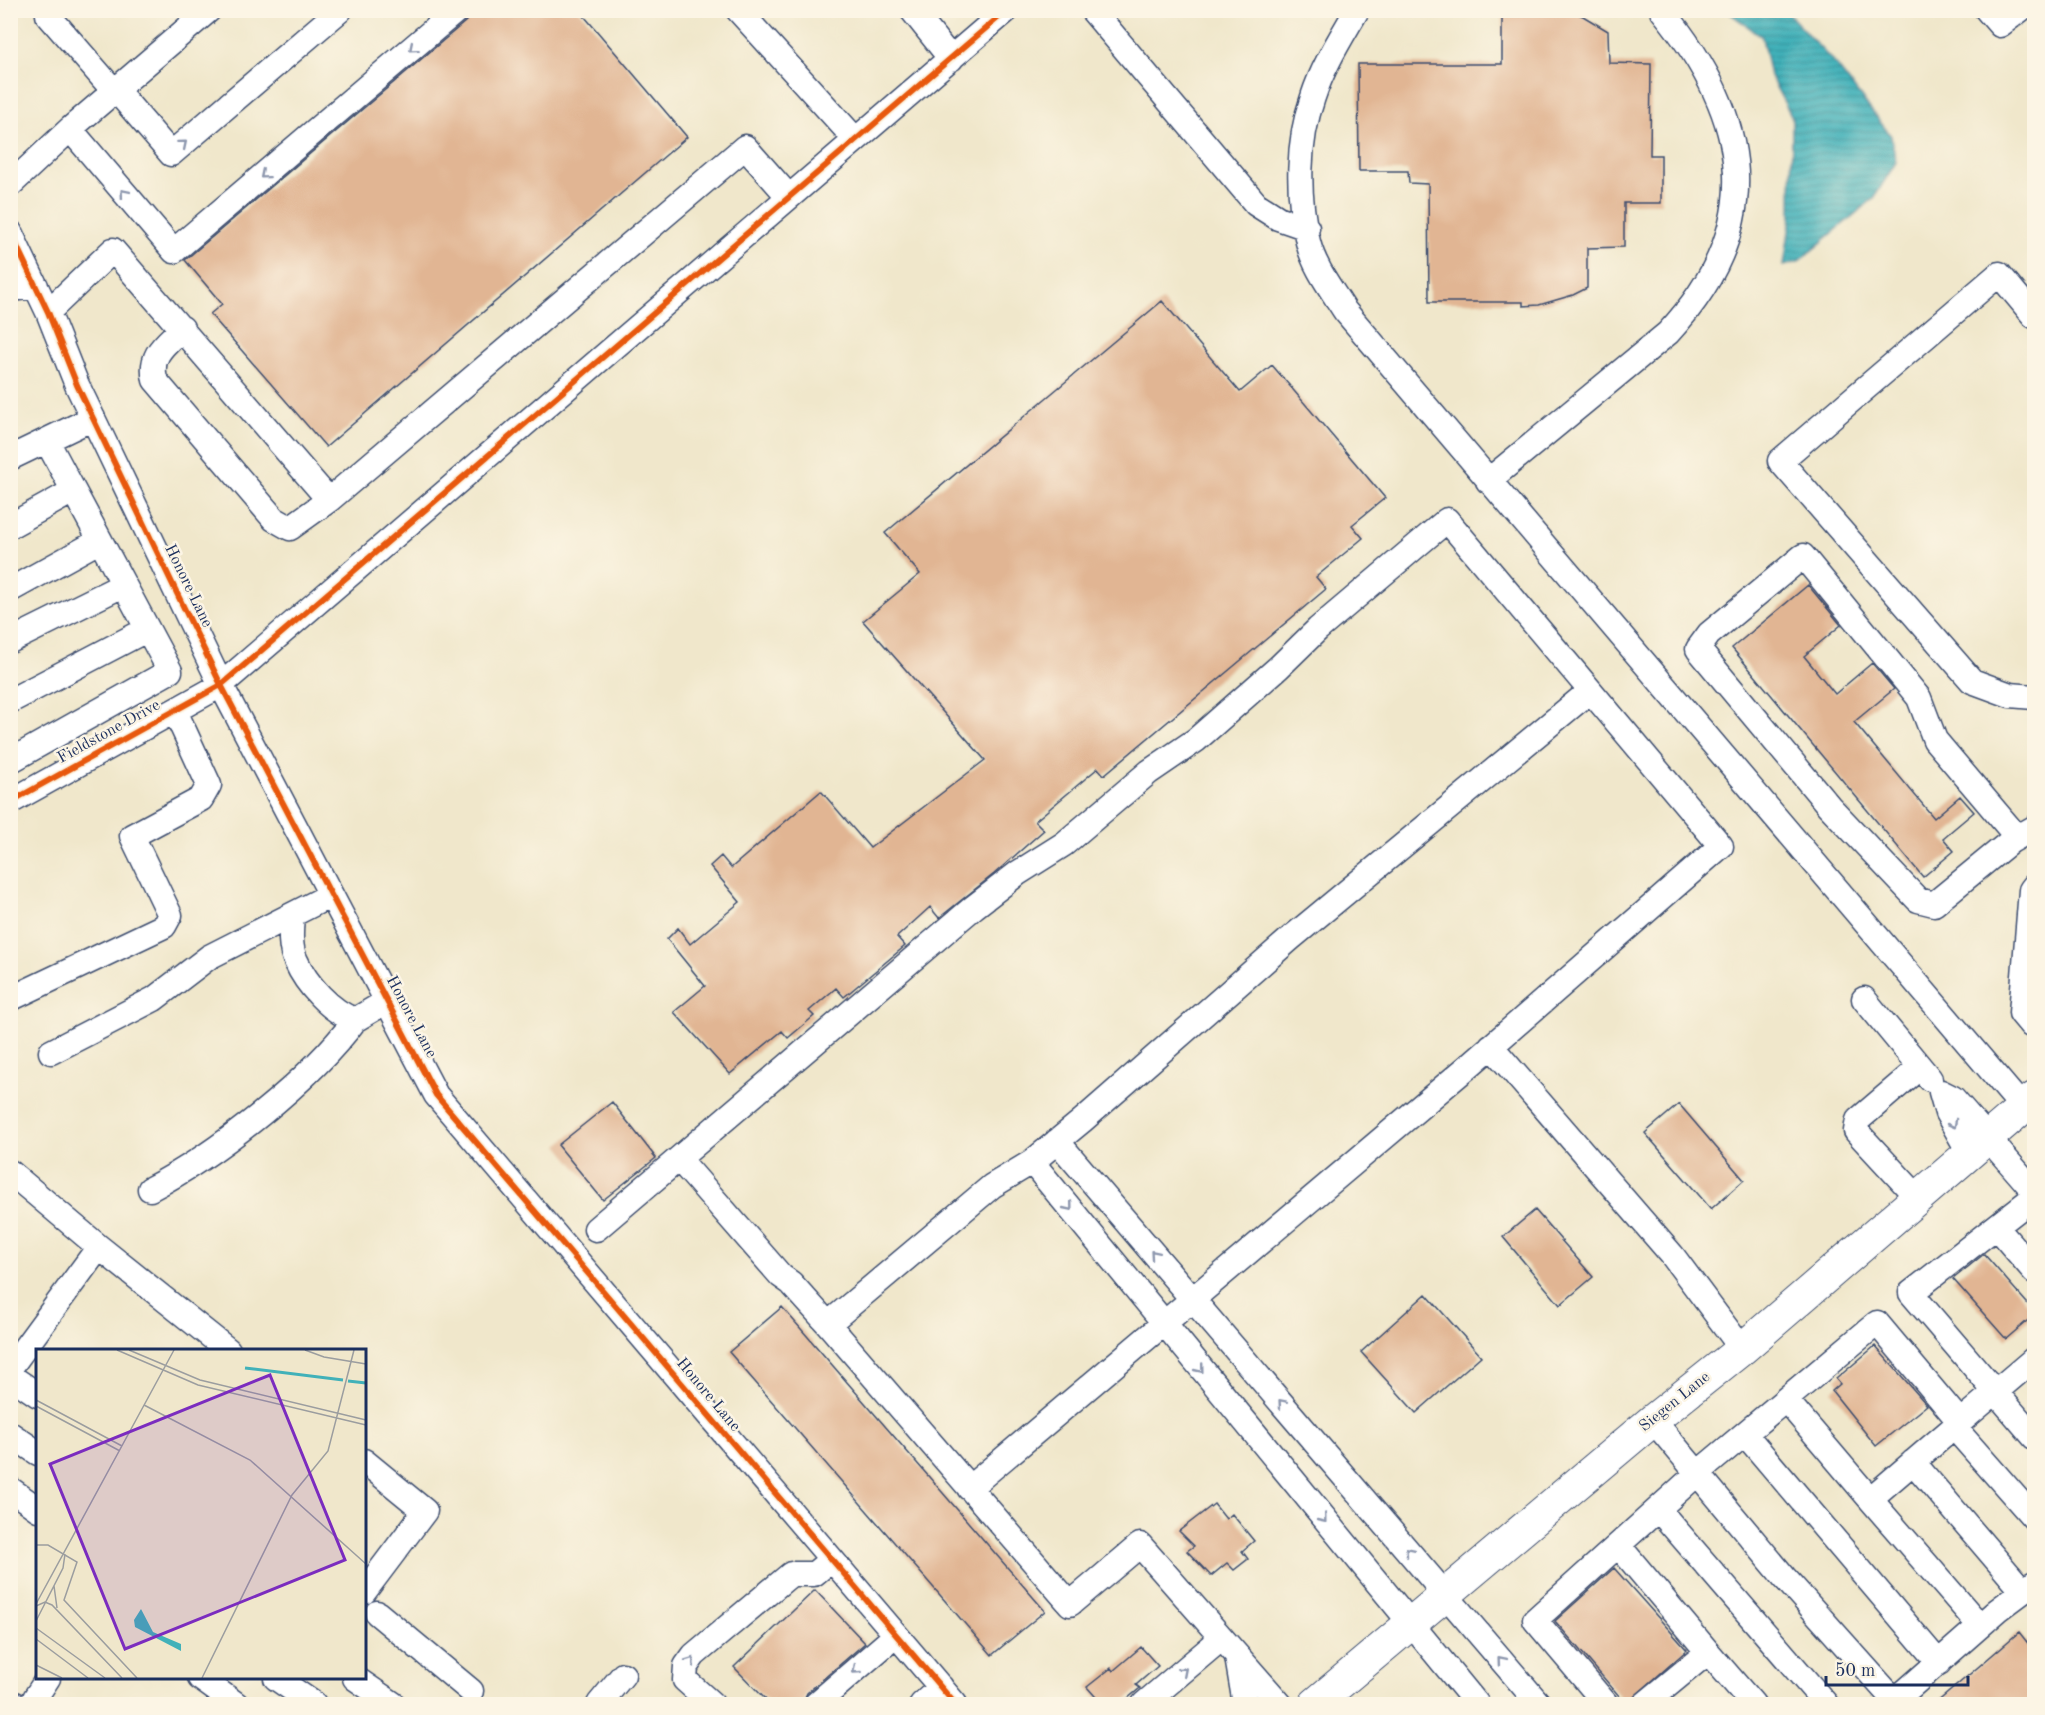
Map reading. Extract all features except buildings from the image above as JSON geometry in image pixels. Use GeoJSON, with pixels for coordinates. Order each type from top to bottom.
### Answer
{"type":"FeatureCollection","features":[{"type":"Feature","properties":{"kind":"main road","name":"Siegen Lane"},"geometry":{"type":"LineString","coordinates":[[1315,1704],[1448,1595],[1653,1420],[1742,1349],[2029,1103]]}},
{"type":"Feature","properties":{"kind":"street"},"geometry":{"type":"LineString","coordinates":[[10,185],[70,129],[209,10]]}},
{"type":"Feature","properties":{"kind":"street"},"geometry":{"type":"LineString","coordinates":[[48,12],[171,154],[340,10]]}},
{"type":"Feature","properties":{"kind":"street"},"geometry":{"type":"LineString","coordinates":[[70,129],[174,251],[457,10]]}},
{"type":"Feature","properties":{"kind":"street"},"geometry":{"type":"LineString","coordinates":[[738,10],[855,139]]}},
{"type":"Feature","properties":{"kind":"street"},"geometry":{"type":"LineString","coordinates":[[912,10],[951,59]]}},
{"type":"Feature","properties":{"kind":"street","name":"Fieldstone Drive"},"geometry":{"type":"LineString","coordinates":[[10,802],[220,685],[1007,10]]}},
{"type":"Feature","properties":{"kind":"street"},"geometry":{"type":"LineString","coordinates":[[1092,10],[1256,204],[1278,218],[1306,228]]}},
{"type":"Feature","properties":{"kind":"street"},"geometry":{"type":"LineString","coordinates":[[1357,10],[1322,75],[1306,120],[1301,173],[1301,200],[1316,262],[1346,311],[1488,481],[2029,1103]]}},
{"type":"Feature","properties":{"kind":"street"},"geometry":{"type":"LineString","coordinates":[[1488,481],[1668,333],[1703,288],[1724,244],[1732,209],[1736,174],[1727,118],[1715,88],[1680,33],[1662,10]]}},
{"type":"Feature","properties":{"kind":"street"},"geometry":{"type":"LineString","coordinates":[[1982,11],[2000,25],[2020,10]]}},
{"type":"Feature","properties":{"kind":"street"},"geometry":{"type":"LineString","coordinates":[[182,328],[157,354],[152,367],[155,380],[274,519],[290,528],[329,500],[746,147],[789,196]]}},
{"type":"Feature","properties":{"kind":"street","name":"Honore Lane"},"geometry":{"type":"LineString","coordinates":[[10,232],[48,312],[93,418],[220,685],[436,1095],[948,1696]]}},
{"type":"Feature","properties":{"kind":"street"},"geometry":{"type":"LineString","coordinates":[[48,312],[113,250],[329,500]]}},
{"type":"Feature","properties":{"kind":"street"},"geometry":{"type":"LineString","coordinates":[[2034,316],[1999,274],[1780,461],[1972,681],[2010,695],[2034,697]]}},
{"type":"Feature","properties":{"kind":"street"},"geometry":{"type":"LineString","coordinates":[[10,288],[36,286]]}},
{"type":"Feature","properties":{"kind":"street"},"geometry":{"type":"LineString","coordinates":[[10,458],[93,418]]}},
{"type":"Feature","properties":{"kind":"street"},"geometry":{"type":"LineString","coordinates":[[10,761],[170,671],[146,630],[47,441]]}},
{"type":"Feature","properties":{"kind":"street"},"geometry":{"type":"LineString","coordinates":[[10,525],[73,491]]}},
{"type":"Feature","properties":{"kind":"street"},"geometry":{"type":"LineString","coordinates":[[596,1229],[974,907],[1018,873],[1064,844],[1149,772],[1196,740],[1279,667],[1318,629],[1447,520],[1721,846],[1491,1046],[969,1488]]}},
{"type":"Feature","properties":{"kind":"street"},"geometry":{"type":"LineString","coordinates":[[10,590],[99,541]]}},
{"type":"Feature","properties":{"kind":"street"},"geometry":{"type":"LineString","coordinates":[[1803,556],[1919,698],[1935,740],[2026,833],[1934,904],[1918,900],[1829,806],[1698,649],[1709,634],[1803,556]]}},
{"type":"Feature","properties":{"kind":"street"},"geometry":{"type":"LineString","coordinates":[[10,641],[123,585]]}},
{"type":"Feature","properties":{"kind":"street"},"geometry":{"type":"LineString","coordinates":[[10,701],[146,630]]}},
{"type":"Feature","properties":{"kind":"street"},"geometry":{"type":"LineString","coordinates":[[828,1324],[992,1186],[1032,1162],[1292,938],[1590,691]]}},
{"type":"Feature","properties":{"kind":"street"},"geometry":{"type":"LineString","coordinates":[[10,999],[164,926],[170,915],[132,836],[201,799],[209,785],[175,711]]}},
{"type":"Feature","properties":{"kind":"street"},"geometry":{"type":"LineString","coordinates":[[2033,1025],[2021,1013],[2030,945],[2031,890],[2034,886]]}},
{"type":"Feature","properties":{"kind":"street"},"geometry":{"type":"LineString","coordinates":[[51,1052],[154,999],[209,957],[331,895]]}},
{"type":"Feature","properties":{"kind":"street"},"geometry":{"type":"LineString","coordinates":[[292,915],[291,942],[295,961],[308,981],[340,1015],[355,1020]]}},
{"type":"Feature","properties":{"kind":"street"},"geometry":{"type":"LineString","coordinates":[[1864,999],[1941,1092],[1947,1113],[1979,1146],[2034,1191]]}},
{"type":"Feature","properties":{"kind":"street"},"geometry":{"type":"LineString","coordinates":[[150,1189],[175,1176],[266,1109],[342,1036],[355,1020],[387,1001]]}},
{"type":"Feature","properties":{"kind":"street"},"geometry":{"type":"LineString","coordinates":[[1491,1046],[1672,1255],[1742,1349]]}},
{"type":"Feature","properties":{"kind":"street"},"geometry":{"type":"LineString","coordinates":[[1918,1198],[1856,1131],[1858,1120],[1920,1067]]}},
{"type":"Feature","properties":{"kind":"street"},"geometry":{"type":"LineString","coordinates":[[1057,1141],[1539,1704]]}},
{"type":"Feature","properties":{"kind":"street"},"geometry":{"type":"LineString","coordinates":[[679,1159],[781,1276],[791,1283],[828,1324],[1070,1604],[1140,1545],[1280,1704]]}},
{"type":"Feature","properties":{"kind":"street"},"geometry":{"type":"LineString","coordinates":[[1032,1162],[1162,1324],[1477,1704]]}},
{"type":"Feature","properties":{"kind":"street"},"geometry":{"type":"LineString","coordinates":[[10,1172],[227,1349]]}},
{"type":"Feature","properties":{"kind":"street"},"geometry":{"type":"LineString","coordinates":[[2034,1197],[1911,1293],[2034,1437]]}},
{"type":"Feature","properties":{"kind":"street"},"geometry":{"type":"LineString","coordinates":[[1996,1227],[2034,1271]]}},
{"type":"Feature","properties":{"kind":"street"},"geometry":{"type":"LineString","coordinates":[[10,1368],[99,1246]]}},
{"type":"Feature","properties":{"kind":"street"},"geometry":{"type":"LineString","coordinates":[[1606,1704],[1535,1620],[1699,1472],[1877,1323],[2034,1518]]}},
{"type":"Feature","properties":{"kind":"street"},"geometry":{"type":"LineString","coordinates":[[1870,1499],[2034,1359]]}},
{"type":"Feature","properties":{"kind":"street"},"geometry":{"type":"LineString","coordinates":[[10,1376],[36,1394]]}},
{"type":"Feature","properties":{"kind":"street"},"geometry":{"type":"LineString","coordinates":[[1786,1400],[1980,1626]]}},
{"type":"Feature","properties":{"kind":"street"},"geometry":{"type":"LineString","coordinates":[[1653,1420],[1893,1703],[1980,1626],[2029,1587],[1913,1462]]}},
{"type":"Feature","properties":{"kind":"street"},"geometry":{"type":"LineString","coordinates":[[10,1434],[36,1452]]}},
{"type":"Feature","properties":{"kind":"street"},"geometry":{"type":"LineString","coordinates":[[1745,1434],[1939,1663]]}},
{"type":"Feature","properties":{"kind":"street"},"geometry":{"type":"LineString","coordinates":[[366,1463],[425,1510],[366,1589]]}},
{"type":"Feature","properties":{"kind":"street"},"geometry":{"type":"LineString","coordinates":[[10,1490],[36,1508]]}},
{"type":"Feature","properties":{"kind":"street"},"geometry":{"type":"LineString","coordinates":[[1658,1509],[1826,1704]]}},
{"type":"Feature","properties":{"kind":"street"},"geometry":{"type":"LineString","coordinates":[[1618,1545],[1754,1704]]}},
{"type":"Feature","properties":{"kind":"street"},"geometry":{"type":"LineString","coordinates":[[712,1704],[685,1680],[686,1666],[694,1655],[791,1574],[814,1574],[831,1560]]}},
{"type":"Feature","properties":{"kind":"street"},"geometry":{"type":"LineString","coordinates":[[377,1613],[474,1700]]}},
{"type":"Feature","properties":{"kind":"street"},"geometry":{"type":"LineString","coordinates":[[816,1704],[896,1635]]}},
{"type":"Feature","properties":{"kind":"street"},"geometry":{"type":"LineString","coordinates":[[1144,1704],[1222,1638]]}},
{"type":"Feature","properties":{"kind":"street"},"geometry":{"type":"LineString","coordinates":[[1645,1704],[1673,1696],[1708,1652]]}},
{"type":"Feature","properties":{"kind":"street"},"geometry":{"type":"LineString","coordinates":[[1237,1657],[1245,1704]]}},
{"type":"Feature","properties":{"kind":"street"},"geometry":{"type":"LineString","coordinates":[[599,1704],[623,1675]]}},
{"type":"Feature","properties":{"kind":"street"},"geometry":{"type":"LineString","coordinates":[[36,1704],[35,1698],[47,1679]]}},
{"type":"Feature","properties":{"kind":"street"},"geometry":{"type":"LineString","coordinates":[[203,1679],[236,1704]]}},
{"type":"Feature","properties":{"kind":"street"},"geometry":{"type":"LineString","coordinates":[[279,1679],[314,1704]]}},
{"type":"Feature","properties":{"kind":"street"},"geometry":{"type":"LineString","coordinates":[[358,1679],[393,1704]]}},
{"type":"Feature","properties":{"kind":"street"},"geometry":{"type":"LineString","coordinates":[[922,1704],[948,1696]]}},
{"type":"Feature","properties":{"kind":"street"},"geometry":{"type":"LineString","coordinates":[[10,1704],[15,1704]]}},
{"type":"Feature","properties":{"kind":"water"},"geometry":{"type":"Polygon","coordinates":[[[1727,11],[1786,11],[1837,66],[1891,136],[1896,162],[1874,198],[1798,262],[1784,266],[1791,217],[1792,117],[1770,76],[1762,37],[1727,11]]]}},
{"type":"Feature","properties":{"kind":"cycle path"},"geometry":{"type":"LineString","coordinates":[[10,802],[221,685],[1007,10]]}},
{"type":"Feature","properties":{"kind":"cycle path"},"geometry":{"type":"LineString","coordinates":[[10,232],[48,312],[77,385],[221,685],[436,1095],[955,1704]]}}]}
